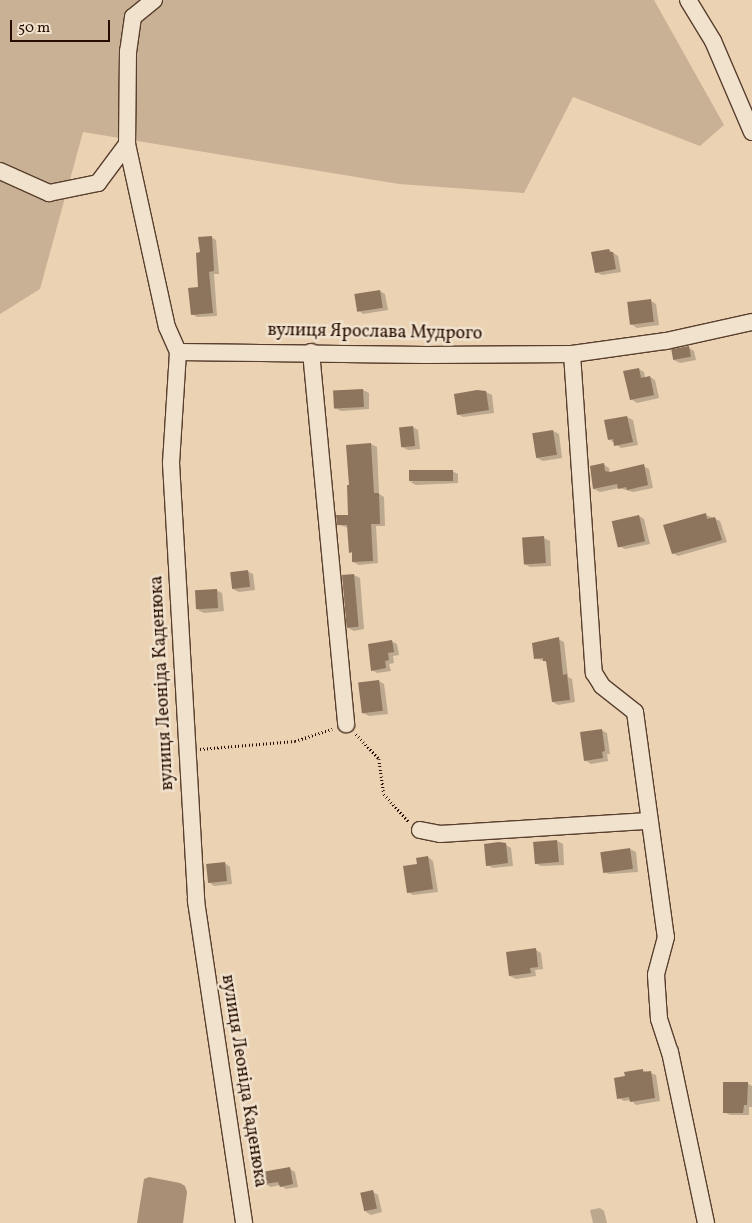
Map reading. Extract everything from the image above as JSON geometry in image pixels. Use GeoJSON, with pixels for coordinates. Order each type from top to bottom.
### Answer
{"type":"FeatureCollection","features":[{"type":"Feature","properties":{"kind":"street","name":"вулиця Леоніда Каденюка"},"geometry":{"type":"LineString","coordinates":[[154,0],[133,17],[128,51],[127,144],[167,327],[178,352],[171,463],[196,901],[244,1223]]}},
{"type":"Feature","properties":{"kind":"street"},"geometry":{"type":"LineString","coordinates":[[688,0],[713,41],[752,132]]}},
{"type":"Feature","properties":{"kind":"street"},"geometry":{"type":"LineString","coordinates":[[0,171],[49,194],[98,183],[127,144]]}},
{"type":"Feature","properties":{"kind":"street","name":"вулиця Ярослава Мудрого"},"geometry":{"type":"LineString","coordinates":[[178,352],[311,352],[426,355],[572,354],[666,341],[752,322]]}},
{"type":"Feature","properties":{"kind":"street"},"geometry":{"type":"LineString","coordinates":[[311,352],[346,724]]}},
{"type":"Feature","properties":{"kind":"street"},"geometry":{"type":"LineString","coordinates":[[572,354],[594,673],[602,686],[635,712],[666,937],[656,975],[659,1019],[670,1052],[706,1223]]}},
{"type":"Feature","properties":{"kind":"street"},"geometry":{"type":"LineString","coordinates":[[420,830],[440,834],[649,821]]}},
{"type":"Feature","properties":{"kind":"path"},"geometry":{"type":"LineString","coordinates":[[187,750],[295,741],[346,724],[379,759],[384,794],[404,818],[420,830]]}},
{"type":"Feature","properties":{"kind":"shaded area"},"geometry":{"type":"Polygon","coordinates":[[[0,0],[654,0],[724,125],[700,146],[573,97],[524,193],[399,184],[83,132],[40,289],[0,314],[0,0]]]}},
{"type":"Feature","properties":{"kind":"shaded area"},"geometry":{"type":"Polygon","coordinates":[[[149,1177],[180,1183],[185,1186],[187,1192],[183,1223],[137,1223],[144,1179],[149,1177]]]}},
{"type":"Feature","properties":{"kind":"building"},"geometry":{"type":"Polygon","coordinates":[[[212,236],[214,271],[209,272],[213,313],[191,315],[188,288],[198,287],[196,253],[200,252],[198,237],[212,236]]]}},
{"type":"Feature","properties":{"kind":"building"},"geometry":{"type":"Polygon","coordinates":[[[609,249],[610,252],[613,252],[616,269],[595,273],[591,252],[609,249]]]}},
{"type":"Feature","properties":{"kind":"building"},"geometry":{"type":"Polygon","coordinates":[[[380,290],[383,308],[357,312],[354,294],[380,290]]]}},
{"type":"Feature","properties":{"kind":"building"},"geometry":{"type":"Polygon","coordinates":[[[651,299],[654,322],[630,325],[627,302],[651,299]]]}},
{"type":"Feature","properties":{"kind":"building"},"geometry":{"type":"Polygon","coordinates":[[[689,346],[691,357],[673,360],[671,349],[689,346]]]}},
{"type":"Feature","properties":{"kind":"building"},"geometry":{"type":"Polygon","coordinates":[[[639,368],[641,378],[650,376],[654,395],[630,400],[623,371],[639,368]]]}},
{"type":"Feature","properties":{"kind":"building"},"geometry":{"type":"Polygon","coordinates":[[[363,389],[364,407],[334,409],[333,391],[363,389]]]}},
{"type":"Feature","properties":{"kind":"building"},"geometry":{"type":"Polygon","coordinates":[[[477,390],[486,391],[489,410],[457,415],[454,394],[477,390]]]}},
{"type":"Feature","properties":{"kind":"building"},"geometry":{"type":"Polygon","coordinates":[[[627,416],[633,442],[614,446],[613,439],[608,440],[604,420],[627,416]]]}},
{"type":"Feature","properties":{"kind":"building"},"geometry":{"type":"Polygon","coordinates":[[[413,426],[415,446],[401,447],[399,427],[413,426]]]}},
{"type":"Feature","properties":{"kind":"building"},"geometry":{"type":"Polygon","coordinates":[[[553,430],[557,455],[536,458],[532,433],[553,430]]]}},
{"type":"Feature","properties":{"kind":"building"},"geometry":{"type":"Polygon","coordinates":[[[371,443],[374,493],[379,493],[380,524],[371,524],[373,561],[352,562],[352,552],[349,553],[347,525],[337,525],[336,515],[348,515],[347,485],[349,485],[346,445],[371,443]]]}},
{"type":"Feature","properties":{"kind":"building"},"geometry":{"type":"Polygon","coordinates":[[[604,463],[605,471],[610,472],[644,464],[648,485],[627,490],[626,487],[618,489],[617,484],[593,489],[590,466],[604,463]]]}},
{"type":"Feature","properties":{"kind":"building"},"geometry":{"type":"Polygon","coordinates":[[[409,470],[453,470],[453,481],[409,481],[409,470]]]}},
{"type":"Feature","properties":{"kind":"building"},"geometry":{"type":"Polygon","coordinates":[[[706,513],[707,519],[715,517],[722,540],[672,554],[663,525],[706,513]]]}},
{"type":"Feature","properties":{"kind":"building"},"geometry":{"type":"Polygon","coordinates":[[[639,515],[645,541],[618,548],[612,521],[639,515]]]}},
{"type":"Feature","properties":{"kind":"building"},"geometry":{"type":"Polygon","coordinates":[[[544,536],[546,563],[524,564],[522,538],[544,536]]]}},
{"type":"Feature","properties":{"kind":"building"},"geometry":{"type":"Polygon","coordinates":[[[248,570],[250,587],[232,589],[230,572],[248,570]]]}},
{"type":"Feature","properties":{"kind":"building"},"geometry":{"type":"Polygon","coordinates":[[[354,574],[359,627],[347,628],[342,575],[354,574]]]}},
{"type":"Feature","properties":{"kind":"building"},"geometry":{"type":"Polygon","coordinates":[[[217,589],[218,608],[196,609],[195,590],[217,589]]]}},
{"type":"Feature","properties":{"kind":"building"},"geometry":{"type":"Polygon","coordinates":[[[559,637],[563,675],[567,674],[570,700],[552,702],[546,661],[543,661],[543,658],[534,659],[532,643],[559,637]]]}},
{"type":"Feature","properties":{"kind":"building"},"geometry":{"type":"Polygon","coordinates":[[[392,640],[394,652],[388,653],[389,660],[385,661],[386,668],[371,671],[368,644],[392,640]]]}},
{"type":"Feature","properties":{"kind":"building"},"geometry":{"type":"Polygon","coordinates":[[[379,680],[383,711],[362,713],[358,683],[379,680]]]}},
{"type":"Feature","properties":{"kind":"building"},"geometry":{"type":"Polygon","coordinates":[[[602,729],[605,751],[602,752],[603,758],[584,761],[580,732],[602,729]]]}},
{"type":"Feature","properties":{"kind":"building"},"geometry":{"type":"Polygon","coordinates":[[[557,840],[559,862],[535,864],[533,842],[557,840]]]}},
{"type":"Feature","properties":{"kind":"building"},"geometry":{"type":"Polygon","coordinates":[[[506,843],[508,863],[486,866],[484,844],[506,843]]]}},
{"type":"Feature","properties":{"kind":"building"},"geometry":{"type":"Polygon","coordinates":[[[630,848],[633,869],[603,873],[600,852],[630,848]]]}},
{"type":"Feature","properties":{"kind":"building"},"geometry":{"type":"Polygon","coordinates":[[[428,856],[433,889],[407,893],[403,866],[417,864],[416,858],[428,856]]]}},
{"type":"Feature","properties":{"kind":"building"},"geometry":{"type":"Polygon","coordinates":[[[225,862],[227,881],[208,883],[206,864],[225,862]]]}},
{"type":"Feature","properties":{"kind":"building"},"geometry":{"type":"Polygon","coordinates":[[[536,948],[538,967],[530,968],[531,973],[509,976],[506,952],[536,948]]]}},
{"type":"Feature","properties":{"kind":"building"},"geometry":{"type":"Polygon","coordinates":[[[643,1069],[643,1072],[651,1071],[655,1098],[630,1102],[629,1097],[617,1099],[614,1078],[625,1076],[624,1072],[643,1069]]]}},
{"type":"Feature","properties":{"kind":"building"},"geometry":{"type":"Polygon","coordinates":[[[723,1082],[748,1082],[747,1105],[744,1105],[743,1113],[723,1113],[723,1082]]]}},
{"type":"Feature","properties":{"kind":"building"},"geometry":{"type":"Polygon","coordinates":[[[290,1167],[293,1184],[280,1187],[278,1182],[264,1184],[262,1172],[290,1167]]]}},
{"type":"Feature","properties":{"kind":"building"},"geometry":{"type":"Polygon","coordinates":[[[373,1190],[377,1209],[364,1211],[360,1193],[373,1190]]]}}]}
